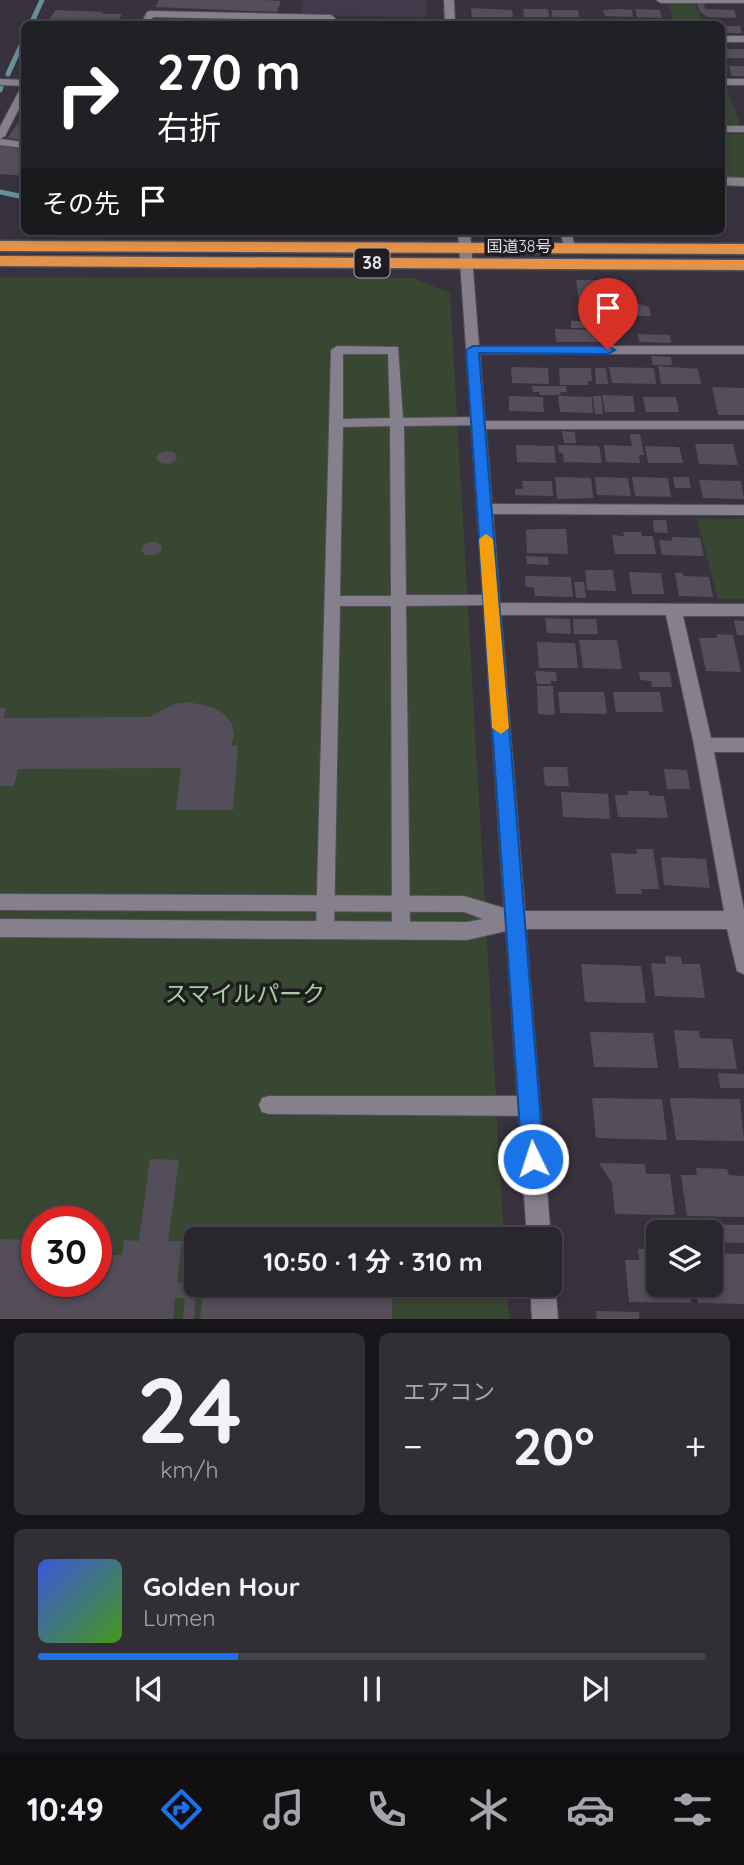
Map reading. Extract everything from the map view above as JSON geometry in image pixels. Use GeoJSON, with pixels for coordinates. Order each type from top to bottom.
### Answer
{"type":"FeatureCollection","features":[{"type":"Feature","properties":{"kind":"highway","name":"国道38号"},"geometry":{"type":"LineString","coordinates":[[0,246],[744,249]]}},
{"type":"Feature","properties":{"kind":"highway","name":"国道38号"},"geometry":{"type":"LineString","coordinates":[[0,261],[466,247],[744,265]]}},
{"type":"Feature","properties":{"kind":"street"},"geometry":{"type":"LineString","coordinates":[[449,0],[450,21]]}},
{"type":"Feature","properties":{"kind":"street"},"geometry":{"type":"LineString","coordinates":[[661,0],[744,0]]}},
{"type":"Feature","properties":{"kind":"street"},"geometry":{"type":"LineString","coordinates":[[725,39],[744,39]]}},
{"type":"Feature","properties":{"kind":"street"},"geometry":{"type":"LineString","coordinates":[[0,82],[21,83]]}},
{"type":"Feature","properties":{"kind":"street"},"geometry":{"type":"LineString","coordinates":[[725,82],[744,82]]}},
{"type":"Feature","properties":{"kind":"street"},"geometry":{"type":"LineString","coordinates":[[725,129],[744,130]]}},
{"type":"Feature","properties":{"kind":"street"},"geometry":{"type":"LineString","coordinates":[[725,181],[744,181]]}},
{"type":"Feature","properties":{"kind":"street"},"geometry":{"type":"LineString","coordinates":[[466,247],[538,1227]]}},
{"type":"Feature","properties":{"kind":"street"},"geometry":{"type":"LineString","coordinates":[[473,350],[744,350]]}},
{"type":"Feature","properties":{"kind":"street"},"geometry":{"type":"LineString","coordinates":[[478,423],[744,425]]}},
{"type":"Feature","properties":{"kind":"street"},"geometry":{"type":"LineString","coordinates":[[484,509],[744,510]]}},
{"type":"Feature","properties":{"kind":"street"},"geometry":{"type":"LineString","coordinates":[[491,605],[744,610]]}},
{"type":"Feature","properties":{"kind":"street"},"geometry":{"type":"LineString","coordinates":[[673,609],[739,920],[744,965]]}},
{"type":"Feature","properties":{"kind":"street"},"geometry":{"type":"LineString","coordinates":[[703,745],[744,745]]}},
{"type":"Feature","properties":{"kind":"street"},"geometry":{"type":"LineString","coordinates":[[0,902],[464,904],[515,919]]}},
{"type":"Feature","properties":{"kind":"street"},"geometry":{"type":"LineString","coordinates":[[0,928],[467,931],[515,919],[739,920]]}},
{"type":"Feature","properties":{"kind":"street"},"geometry":{"type":"LineString","coordinates":[[543,1297],[545,1319]]}},
{"type":"Feature","properties":{"kind":"lane"},"geometry":{"type":"LineString","coordinates":[[146,21],[150,14],[331,18],[331,21]]}},
{"type":"Feature","properties":{"kind":"lane"},"geometry":{"type":"LineString","coordinates":[[262,21],[275,17]]}},
{"type":"Feature","properties":{"kind":"lane"},"geometry":{"type":"LineString","coordinates":[[0,136],[21,97]]}},
{"type":"Feature","properties":{"kind":"lane"},"geometry":{"type":"LineString","coordinates":[[0,142],[21,145]]}},
{"type":"Feature","properties":{"kind":"lane"},"geometry":{"type":"LineString","coordinates":[[567,235],[569,248]]}},
{"type":"Feature","properties":{"kind":"lane"},"geometry":{"type":"LineString","coordinates":[[326,930],[337,350],[394,350],[397,422],[401,930]]}},
{"type":"Feature","properties":{"kind":"lane"},"geometry":{"type":"LineString","coordinates":[[336,422],[478,423]]}},
{"type":"Feature","properties":{"kind":"lane"},"geometry":{"type":"LineString","coordinates":[[333,601],[491,605]]}},
{"type":"Feature","properties":{"kind":"lane"},"geometry":{"type":"LineString","coordinates":[[269,1105],[529,1106]]}},
{"type":"Feature","properties":{"kind":"shaded area"},"geometry":{"type":"Polygon","coordinates":[[[303,0],[426,0],[426,17],[301,15],[303,0]]]}},
{"type":"Feature","properties":{"kind":"green space"},"geometry":{"type":"Polygon","coordinates":[[[668,3],[695,3],[702,21],[673,21],[668,3]]]}},
{"type":"Feature","properties":{"kind":"green space"},"geometry":{"type":"Polygon","coordinates":[[[725,86],[726,86],[740,125],[725,125],[725,86]]]}},
{"type":"Feature","properties":{"kind":"green space"},"geometry":{"type":"Polygon","coordinates":[[[725,134],[744,134],[744,177],[727,177],[725,134]]]}},
{"type":"Feature","properties":{"kind":"green space","name":"スマイルパーク"},"geometry":{"type":"Polygon","coordinates":[[[0,277],[413,278],[450,293],[503,1227],[184,1227],[184,1297],[508,1297],[509,1319],[0,1319],[0,277]]]}},
{"type":"Feature","properties":{"kind":"green space"},"geometry":{"type":"Polygon","coordinates":[[[697,519],[744,519],[744,599],[718,599],[697,519]]]}},
{"type":"Feature","properties":{"kind":"building"},"geometry":{"type":"Polygon","coordinates":[[[159,0],[281,1],[277,12],[155,7],[159,0]]]}},
{"type":"Feature","properties":{"kind":"building"},"geometry":{"type":"Polygon","coordinates":[[[697,4],[704,4],[705,9],[734,10],[737,18],[708,17],[700,12],[697,4]]]}},
{"type":"Feature","properties":{"kind":"building"},"geometry":{"type":"Polygon","coordinates":[[[471,8],[512,10],[513,17],[472,17],[471,8]]]}},
{"type":"Feature","properties":{"kind":"building"},"geometry":{"type":"Polygon","coordinates":[[[523,9],[548,9],[549,17],[524,17],[523,9]]]}},
{"type":"Feature","properties":{"kind":"building"},"geometry":{"type":"Polygon","coordinates":[[[635,9],[660,10],[662,18],[637,17],[635,9]]]}},
{"type":"Feature","properties":{"kind":"building"},"geometry":{"type":"Polygon","coordinates":[[[56,10],[122,14],[118,21],[48,21],[56,10]]]}},
{"type":"Feature","properties":{"kind":"building"},"geometry":{"type":"Polygon","coordinates":[[[551,10],[578,10],[579,17],[553,17],[551,10]]]}},
{"type":"Feature","properties":{"kind":"building"},"geometry":{"type":"Polygon","coordinates":[[[603,10],[632,10],[633,17],[605,16],[603,10]]]}},
{"type":"Feature","properties":{"kind":"building"},"geometry":{"type":"Polygon","coordinates":[[[725,26],[740,26],[742,33],[725,33],[725,26]]]}},
{"type":"Feature","properties":{"kind":"building"},"geometry":{"type":"Polygon","coordinates":[[[725,49],[744,49],[744,58],[725,58],[725,49]]]}},
{"type":"Feature","properties":{"kind":"building"},"geometry":{"type":"Polygon","coordinates":[[[729,66],[744,66],[744,76],[732,76],[729,66]]]}},
{"type":"Feature","properties":{"kind":"building"},"geometry":{"type":"Polygon","coordinates":[[[21,119],[21,140],[7,138],[21,119]]]}},
{"type":"Feature","properties":{"kind":"building"},"geometry":{"type":"Polygon","coordinates":[[[0,146],[21,148],[21,176],[0,174],[0,146]]]}},
{"type":"Feature","properties":{"kind":"building"},"geometry":{"type":"Polygon","coordinates":[[[576,280],[604,280],[606,295],[630,295],[632,302],[649,307],[651,316],[592,315],[590,303],[579,303],[576,280]]]}},
{"type":"Feature","properties":{"kind":"building"},"geometry":{"type":"Polygon","coordinates":[[[571,321],[598,321],[599,328],[571,328],[571,321]]]}},
{"type":"Feature","properties":{"kind":"building"},"geometry":{"type":"Polygon","coordinates":[[[555,329],[598,330],[600,342],[556,342],[555,329]]]}},
{"type":"Feature","properties":{"kind":"building"},"geometry":{"type":"Polygon","coordinates":[[[638,334],[670,335],[671,343],[639,342],[638,334]]]}},
{"type":"Feature","properties":{"kind":"building"},"geometry":{"type":"Polygon","coordinates":[[[651,356],[671,357],[672,365],[653,365],[651,356]]]}},
{"type":"Feature","properties":{"kind":"building"},"geometry":{"type":"Polygon","coordinates":[[[658,366],[698,369],[701,384],[661,384],[658,366]]]}},
{"type":"Feature","properties":{"kind":"building"},"geometry":{"type":"Polygon","coordinates":[[[511,367],[548,368],[549,384],[512,383],[511,367]]]}},
{"type":"Feature","properties":{"kind":"building"},"geometry":{"type":"Polygon","coordinates":[[[609,367],[654,368],[656,384],[612,383],[609,367]]]}},
{"type":"Feature","properties":{"kind":"building"},"geometry":{"type":"Polygon","coordinates":[[[559,368],[591,368],[592,381],[588,381],[588,385],[560,385],[559,368]]]}},
{"type":"Feature","properties":{"kind":"building"},"geometry":{"type":"Polygon","coordinates":[[[595,368],[606,368],[608,384],[596,384],[595,368]]]}},
{"type":"Feature","properties":{"kind":"building"},"geometry":{"type":"Polygon","coordinates":[[[532,386],[566,386],[567,392],[560,392],[561,395],[540,395],[539,392],[533,392],[532,386]]]}},
{"type":"Feature","properties":{"kind":"building"},"geometry":{"type":"Polygon","coordinates":[[[712,387],[744,388],[744,415],[718,415],[712,387]]]}},
{"type":"Feature","properties":{"kind":"building"},"geometry":{"type":"Polygon","coordinates":[[[602,395],[633,396],[635,412],[605,412],[602,395]]]}},
{"type":"Feature","properties":{"kind":"building"},"geometry":{"type":"Polygon","coordinates":[[[509,396],[543,397],[544,412],[509,411],[509,396]]]}},
{"type":"Feature","properties":{"kind":"building"},"geometry":{"type":"Polygon","coordinates":[[[558,396],[592,397],[593,413],[560,412],[558,396]]]}},
{"type":"Feature","properties":{"kind":"building"},"geometry":{"type":"Polygon","coordinates":[[[593,396],[601,396],[603,414],[595,414],[593,396]]]}},
{"type":"Feature","properties":{"kind":"building"},"geometry":{"type":"Polygon","coordinates":[[[643,397],[676,397],[679,412],[646,412],[643,397]]]}},
{"type":"Feature","properties":{"kind":"building"},"geometry":{"type":"Polygon","coordinates":[[[562,431],[575,432],[576,443],[564,443],[562,431]]]}},
{"type":"Feature","properties":{"kind":"building"},"geometry":{"type":"Polygon","coordinates":[[[630,434],[640,434],[644,455],[639,455],[640,463],[606,462],[604,445],[632,446],[630,434]]]}},
{"type":"Feature","properties":{"kind":"building"},"geometry":{"type":"Polygon","coordinates":[[[695,444],[733,444],[738,465],[699,464],[695,444]]]}},
{"type":"Feature","properties":{"kind":"building"},"geometry":{"type":"Polygon","coordinates":[[[516,445],[554,446],[556,463],[517,462],[516,445]]]}},
{"type":"Feature","properties":{"kind":"building"},"geometry":{"type":"Polygon","coordinates":[[[558,445],[599,446],[602,463],[564,462],[558,445]]]}},
{"type":"Feature","properties":{"kind":"building"},"geometry":{"type":"Polygon","coordinates":[[[645,446],[679,447],[683,463],[648,463],[645,446]]]}},
{"type":"Feature","properties":{"kind":"building"},"geometry":{"type":"Polygon","coordinates":[[[173,452],[177,456],[176,460],[169,464],[156,459],[158,454],[173,452]]]}},
{"type":"Feature","properties":{"kind":"building"},"geometry":{"type":"Polygon","coordinates":[[[555,477],[591,478],[593,498],[557,499],[555,477]]]}},
{"type":"Feature","properties":{"kind":"building"},"geometry":{"type":"Polygon","coordinates":[[[595,477],[628,478],[631,496],[597,495],[595,477]]]}},
{"type":"Feature","properties":{"kind":"building"},"geometry":{"type":"Polygon","coordinates":[[[632,477],[668,478],[671,497],[635,496],[632,477]]]}},
{"type":"Feature","properties":{"kind":"building"},"geometry":{"type":"Polygon","coordinates":[[[673,477],[689,477],[691,488],[675,488],[673,477]]]}},
{"type":"Feature","properties":{"kind":"building"},"geometry":{"type":"Polygon","coordinates":[[[699,480],[741,481],[744,499],[703,498],[699,480]]]}},
{"type":"Feature","properties":{"kind":"building"},"geometry":{"type":"Polygon","coordinates":[[[522,481],[552,481],[553,496],[515,495],[515,489],[523,489],[522,481]]]}},
{"type":"Feature","properties":{"kind":"building"},"geometry":{"type":"Polygon","coordinates":[[[653,520],[666,520],[668,533],[654,532],[653,520]]]}},
{"type":"Feature","properties":{"kind":"building"},"geometry":{"type":"Polygon","coordinates":[[[566,529],[568,554],[527,553],[526,530],[566,529]]]}},
{"type":"Feature","properties":{"kind":"building"},"geometry":{"type":"Polygon","coordinates":[[[623,532],[641,532],[642,536],[653,536],[656,554],[615,554],[612,535],[624,536],[623,532]]]}},
{"type":"Feature","properties":{"kind":"building"},"geometry":{"type":"Polygon","coordinates":[[[672,537],[700,538],[704,556],[662,555],[659,540],[672,541],[672,537]]]}},
{"type":"Feature","properties":{"kind":"building"},"geometry":{"type":"Polygon","coordinates":[[[149,542],[157,542],[162,547],[161,552],[146,555],[141,551],[149,542]]]}},
{"type":"Feature","properties":{"kind":"building"},"geometry":{"type":"Polygon","coordinates":[[[526,556],[548,557],[549,565],[527,564],[526,556]]]}},
{"type":"Feature","properties":{"kind":"building"},"geometry":{"type":"Polygon","coordinates":[[[585,570],[613,570],[616,591],[587,590],[585,570]]]}},
{"type":"Feature","properties":{"kind":"building"},"geometry":{"type":"Polygon","coordinates":[[[629,572],[661,573],[664,594],[632,594],[629,572]]]}},
{"type":"Feature","properties":{"kind":"building"},"geometry":{"type":"Polygon","coordinates":[[[675,573],[709,577],[713,597],[679,596],[675,573]]]}},
{"type":"Feature","properties":{"kind":"building"},"geometry":{"type":"Polygon","coordinates":[[[525,576],[571,577],[573,597],[535,596],[534,587],[526,587],[525,576]]]}},
{"type":"Feature","properties":{"kind":"building"},"geometry":{"type":"Polygon","coordinates":[[[574,582],[584,582],[586,598],[576,598],[574,582]]]}},
{"type":"Feature","properties":{"kind":"building"},"geometry":{"type":"Polygon","coordinates":[[[545,618],[570,619],[571,634],[547,633],[545,618]]]}},
{"type":"Feature","properties":{"kind":"building"},"geometry":{"type":"Polygon","coordinates":[[[573,619],[596,619],[598,634],[574,634],[573,619]]]}},
{"type":"Feature","properties":{"kind":"building"},"geometry":{"type":"Polygon","coordinates":[[[734,620],[744,621],[744,635],[737,635],[734,620]]]}},
{"type":"Feature","properties":{"kind":"building"},"geometry":{"type":"Polygon","coordinates":[[[717,634],[733,635],[741,672],[706,671],[699,638],[717,638],[717,634]]]}},
{"type":"Feature","properties":{"kind":"building"},"geometry":{"type":"Polygon","coordinates":[[[579,640],[617,640],[622,669],[583,668],[579,640]]]}},
{"type":"Feature","properties":{"kind":"building"},"geometry":{"type":"Polygon","coordinates":[[[537,642],[575,643],[578,668],[539,668],[537,642]]]}},
{"type":"Feature","properties":{"kind":"building"},"geometry":{"type":"Polygon","coordinates":[[[535,671],[556,672],[557,681],[537,684],[535,671]]]}},
{"type":"Feature","properties":{"kind":"building"},"geometry":{"type":"Polygon","coordinates":[[[639,672],[670,672],[672,687],[652,687],[651,681],[640,680],[639,672]]]}},
{"type":"Feature","properties":{"kind":"building"},"geometry":{"type":"Polygon","coordinates":[[[537,686],[553,686],[555,715],[538,714],[537,686]]]}},
{"type":"Feature","properties":{"kind":"building"},"geometry":{"type":"Polygon","coordinates":[[[558,692],[604,692],[607,714],[560,713],[558,692]]]}},
{"type":"Feature","properties":{"kind":"building"},"geometry":{"type":"Polygon","coordinates":[[[613,692],[660,692],[663,712],[616,712],[613,692]]]}},
{"type":"Feature","properties":{"kind":"building"},"geometry":{"type":"Polygon","coordinates":[[[188,702],[215,708],[232,724],[234,735],[231,746],[238,746],[233,810],[176,810],[181,768],[18,769],[14,786],[0,786],[0,708],[6,708],[3,718],[149,717],[174,704],[188,702]]]}},
{"type":"Feature","properties":{"kind":"building"},"geometry":{"type":"Polygon","coordinates":[[[543,767],[567,767],[569,786],[545,786],[543,767]]]}},
{"type":"Feature","properties":{"kind":"building"},"geometry":{"type":"Polygon","coordinates":[[[664,769],[687,770],[690,789],[667,789],[664,769]]]}},
{"type":"Feature","properties":{"kind":"building"},"geometry":{"type":"Polygon","coordinates":[[[627,791],[649,791],[649,795],[664,796],[668,818],[618,817],[615,795],[628,795],[627,791]]]}},
{"type":"Feature","properties":{"kind":"building"},"geometry":{"type":"Polygon","coordinates":[[[561,792],[608,794],[610,819],[563,817],[561,792]]]}},
{"type":"Feature","properties":{"kind":"building"},"geometry":{"type":"Polygon","coordinates":[[[636,849],[653,849],[659,889],[641,889],[642,894],[616,894],[611,853],[637,854],[636,849]]]}},
{"type":"Feature","properties":{"kind":"building"},"geometry":{"type":"Polygon","coordinates":[[[661,857],[706,859],[710,888],[664,885],[661,857]]]}},
{"type":"Feature","properties":{"kind":"building"},"geometry":{"type":"Polygon","coordinates":[[[665,956],[681,957],[682,964],[700,964],[705,998],[655,996],[651,963],[666,964],[665,956]]]}},
{"type":"Feature","properties":{"kind":"building"},"geometry":{"type":"Polygon","coordinates":[[[581,964],[641,966],[646,1003],[585,1002],[581,964]]]}},
{"type":"Feature","properties":{"kind":"building"},"geometry":{"type":"Polygon","coordinates":[[[674,1030],[699,1031],[700,1038],[732,1039],[737,1069],[679,1068],[674,1030]]]}},
{"type":"Feature","properties":{"kind":"building"},"geometry":{"type":"Polygon","coordinates":[[[590,1032],[653,1033],[658,1068],[594,1067],[590,1032]]]}},
{"type":"Feature","properties":{"kind":"building"},"geometry":{"type":"Polygon","coordinates":[[[718,1073],[744,1074],[744,1088],[720,1088],[718,1073]]]}},
{"type":"Feature","properties":{"kind":"building"},"geometry":{"type":"Polygon","coordinates":[[[592,1098],[662,1099],[667,1140],[596,1138],[592,1098]]]}},
{"type":"Feature","properties":{"kind":"building"},"geometry":{"type":"Polygon","coordinates":[[[670,1098],[740,1099],[744,1141],[676,1140],[670,1098]]]}},
{"type":"Feature","properties":{"kind":"building"},"geometry":{"type":"Polygon","coordinates":[[[150,1159],[179,1160],[168,1241],[182,1241],[177,1283],[184,1283],[184,1297],[392,1297],[392,1319],[200,1319],[202,1298],[196,1298],[194,1319],[183,1319],[185,1298],[175,1298],[173,1319],[0,1319],[0,1239],[21,1240],[21,1297],[112,1297],[112,1255],[122,1255],[124,1240],[139,1241],[150,1159]]]}},
{"type":"Feature","properties":{"kind":"building"},"geometry":{"type":"Polygon","coordinates":[[[599,1163],[645,1164],[646,1174],[670,1174],[675,1215],[615,1214],[612,1183],[599,1163]]]}},
{"type":"Feature","properties":{"kind":"building"},"geometry":{"type":"Polygon","coordinates":[[[696,1168],[727,1169],[729,1175],[744,1176],[744,1217],[687,1216],[681,1175],[697,1175],[696,1168]]]}},
{"type":"Feature","properties":{"kind":"building"},"geometry":{"type":"Polygon","coordinates":[[[723,1225],[744,1225],[744,1243],[723,1242],[723,1225]]]}},
{"type":"Feature","properties":{"kind":"building"},"geometry":{"type":"Polygon","coordinates":[[[638,1249],[646,1249],[646,1297],[690,1297],[691,1303],[629,1302],[625,1260],[639,1260],[638,1249]]]}},
{"type":"Feature","properties":{"kind":"building"},"geometry":{"type":"Polygon","coordinates":[[[723,1253],[744,1254],[744,1304],[698,1303],[697,1297],[723,1297],[723,1253]]]}},
{"type":"Feature","properties":{"kind":"building"},"geometry":{"type":"Polygon","coordinates":[[[596,1311],[639,1312],[639,1319],[597,1319],[596,1311]]]}},
{"type":"Feature","properties":{"kind":"waterway"},"geometry":{"type":"LineString","coordinates":[[32,21],[42,0]]}},
{"type":"Feature","properties":{"kind":"waterway"},"geometry":{"type":"LineString","coordinates":[[8,74],[21,46]]}},
{"type":"Feature","properties":{"kind":"waterway"},"geometry":{"type":"LineString","coordinates":[[0,192],[21,196]]}},
{"type":"Feature","properties":{"kind":"slow traffic"},"geometry":{"type":"LineString","coordinates":[[486,539],[501,728]]}},
{"type":"Feature","properties":{"kind":"route"},"geometry":{"type":"LineString","coordinates":[[533,1159],[473,350],[608,350]]}}]}
